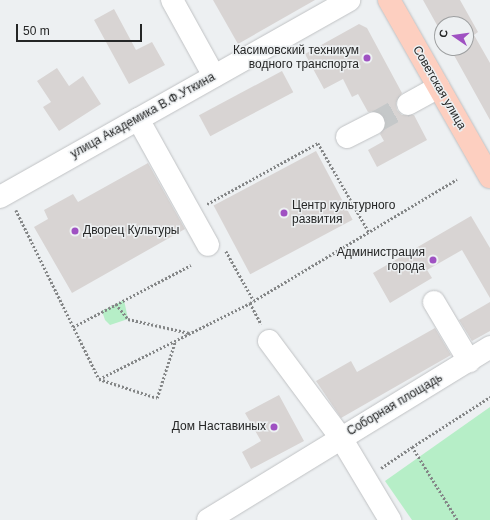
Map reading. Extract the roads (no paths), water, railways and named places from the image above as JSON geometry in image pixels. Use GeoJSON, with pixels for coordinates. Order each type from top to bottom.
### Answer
{"type":"FeatureCollection","features":[{"type":"Feature","properties":{"kind":"main road","name":"Советская улица"},"geometry":{"type":"LineString","coordinates":[[389,0],[490,177]]}},
{"type":"Feature","properties":{"kind":"street"},"geometry":{"type":"LineString","coordinates":[[172,0],[214,76]]}},
{"type":"Feature","properties":{"kind":"street","name":"улица Академика В.Ф.Уткина"},"geometry":{"type":"LineString","coordinates":[[8,204],[138,119],[349,0]]}},
{"type":"Feature","properties":{"kind":"street"},"geometry":{"type":"LineString","coordinates":[[408,104],[439,88]]}},
{"type":"Feature","properties":{"kind":"street"},"geometry":{"type":"LineString","coordinates":[[138,119],[216,246]]}},
{"type":"Feature","properties":{"kind":"street"},"geometry":{"type":"LineString","coordinates":[[347,137],[374,123]]}},
{"type":"Feature","properties":{"kind":"street"},"geometry":{"type":"LineString","coordinates":[[434,302],[469,361]]}},
{"type":"Feature","properties":{"kind":"street"},"geometry":{"type":"LineString","coordinates":[[208,520],[341,438],[269,341]]}},
{"type":"Feature","properties":{"kind":"street","name":"Соборная площадь"},"geometry":{"type":"LineString","coordinates":[[390,520],[341,438],[490,348]]}},
{"type":"Feature","properties":{"kind":"tunnel"},"geometry":{"type":"LineString","coordinates":[[374,123],[408,104]]}},
{"type":"Feature","properties":{"kind":"place","name":"Касимовский техникум водного транспорта"},"geometry":{"type":"Point","coordinates":[367,58]}},
{"type":"Feature","properties":{"kind":"place","name":"Центр культурного развития"},"geometry":{"type":"Point","coordinates":[284,213]}},
{"type":"Feature","properties":{"kind":"place","name":"Дворец Культуры"},"geometry":{"type":"Point","coordinates":[75,231]}},
{"type":"Feature","properties":{"kind":"place","name":"Администрация города"},"geometry":{"type":"Point","coordinates":[433,260]}},
{"type":"Feature","properties":{"kind":"place","name":"Дом Наставиных"},"geometry":{"type":"Point","coordinates":[274,427]}}]}
